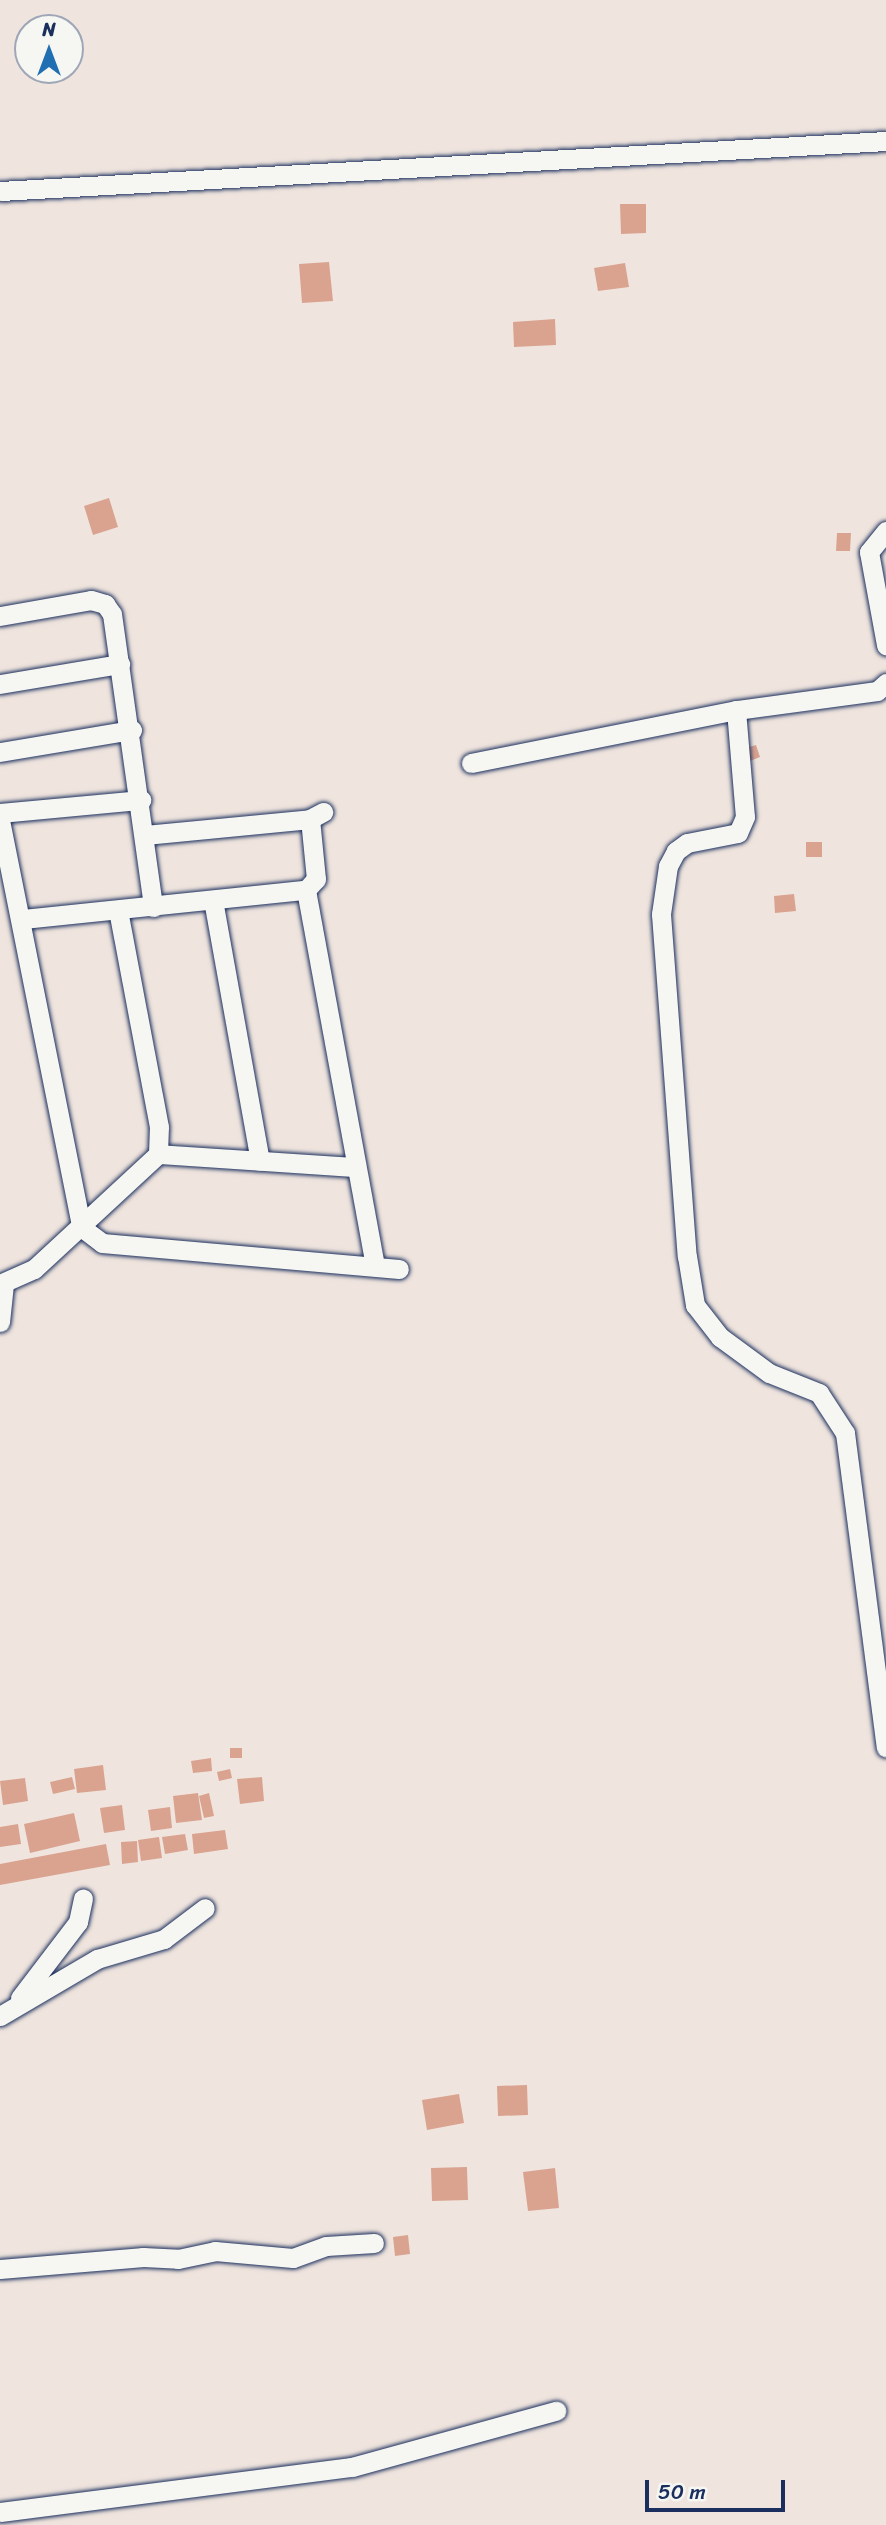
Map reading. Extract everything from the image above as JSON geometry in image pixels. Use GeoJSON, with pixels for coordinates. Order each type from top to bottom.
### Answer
{"type":"FeatureCollection","features":[{"type":"Feature","properties":{"kind":"street"},"geometry":{"type":"LineString","coordinates":[[0,191],[886,141]]}},
{"type":"Feature","properties":{"kind":"street"},"geometry":{"type":"LineString","coordinates":[[886,531],[869,552],[886,645]]}},
{"type":"Feature","properties":{"kind":"street"},"geometry":{"type":"LineString","coordinates":[[0,616],[91,600],[105,604],[113,614],[132,730],[153,907]]}},
{"type":"Feature","properties":{"kind":"street"},"geometry":{"type":"LineString","coordinates":[[0,684],[120,664]]}},
{"type":"Feature","properties":{"kind":"street"},"geometry":{"type":"LineString","coordinates":[[471,763],[736,710],[877,691],[886,683]]}},
{"type":"Feature","properties":{"kind":"street"},"geometry":{"type":"LineString","coordinates":[[736,710],[745,817],[738,833],[687,843],[676,851],[668,866],[661,915],[687,1256],[695,1305],[720,1337],[769,1373],[819,1393],[845,1433],[886,1747]]}},
{"type":"Feature","properties":{"kind":"street"},"geometry":{"type":"LineString","coordinates":[[0,752],[132,730]]}},
{"type":"Feature","properties":{"kind":"street"},"geometry":{"type":"LineString","coordinates":[[0,813],[141,800]]}},
{"type":"Feature","properties":{"kind":"street"},"geometry":{"type":"LineString","coordinates":[[23,919],[306,890],[316,879],[317,816],[145,835]]}},
{"type":"Feature","properties":{"kind":"street"},"geometry":{"type":"LineString","coordinates":[[0,820],[23,919],[81,1227],[102,1243],[399,1269]]}},
{"type":"Feature","properties":{"kind":"street"},"geometry":{"type":"LineString","coordinates":[[306,890],[375,1266]]}},
{"type":"Feature","properties":{"kind":"street"},"geometry":{"type":"LineString","coordinates":[[213,900],[260,1161]]}},
{"type":"Feature","properties":{"kind":"street"},"geometry":{"type":"LineString","coordinates":[[0,1322],[2,1284],[34,1269],[158,1154],[159,1127],[118,911]]}},
{"type":"Feature","properties":{"kind":"street"},"geometry":{"type":"LineString","coordinates":[[158,1154],[356,1167]]}},
{"type":"Feature","properties":{"kind":"street"},"geometry":{"type":"LineString","coordinates":[[8,2010],[78,1922],[83,1899]]}},
{"type":"Feature","properties":{"kind":"street"},"geometry":{"type":"LineString","coordinates":[[8,2010],[97,1959],[164,1939],[205,1908]]}},
{"type":"Feature","properties":{"kind":"street"},"geometry":{"type":"LineString","coordinates":[[0,2269],[143,2256],[178,2259],[215,2251],[293,2258],[326,2246],[374,2243]]}},
{"type":"Feature","properties":{"kind":"street"},"geometry":{"type":"LineString","coordinates":[[0,2512],[352,2467],[556,2411]]}},
{"type":"Feature","properties":{"kind":"building"},"geometry":{"type":"Polygon","coordinates":[[[620,204],[646,204],[646,233],[621,234],[620,204]]]}},
{"type":"Feature","properties":{"kind":"building"},"geometry":{"type":"Polygon","coordinates":[[[329,262],[333,301],[302,303],[299,264],[329,262]]]}},
{"type":"Feature","properties":{"kind":"building"},"geometry":{"type":"Polygon","coordinates":[[[625,263],[629,287],[598,291],[594,268],[625,263]]]}},
{"type":"Feature","properties":{"kind":"building"},"geometry":{"type":"Polygon","coordinates":[[[555,319],[556,345],[514,347],[513,322],[555,319]]]}},
{"type":"Feature","properties":{"kind":"building"},"geometry":{"type":"Polygon","coordinates":[[[109,498],[118,527],[93,535],[84,506],[109,498]]]}},
{"type":"Feature","properties":{"kind":"building"},"geometry":{"type":"Polygon","coordinates":[[[837,533],[851,533],[850,551],[836,551],[837,533]]]}},
{"type":"Feature","properties":{"kind":"building"},"geometry":{"type":"Polygon","coordinates":[[[756,745],[760,757],[750,761],[746,748],[756,745]]]}},
{"type":"Feature","properties":{"kind":"building"},"geometry":{"type":"Polygon","coordinates":[[[806,842],[822,842],[822,857],[806,857],[806,842]]]}},
{"type":"Feature","properties":{"kind":"building"},"geometry":{"type":"Polygon","coordinates":[[[794,894],[796,911],[775,913],[774,896],[794,894]]]}},
{"type":"Feature","properties":{"kind":"building"},"geometry":{"type":"Polygon","coordinates":[[[230,1748],[242,1748],[242,1758],[230,1758],[230,1748]]]}},
{"type":"Feature","properties":{"kind":"building"},"geometry":{"type":"Polygon","coordinates":[[[211,1758],[212,1771],[193,1773],[191,1761],[211,1758]]]}},
{"type":"Feature","properties":{"kind":"building"},"geometry":{"type":"Polygon","coordinates":[[[103,1765],[106,1790],[77,1793],[74,1769],[103,1765]]]}},
{"type":"Feature","properties":{"kind":"building"},"geometry":{"type":"Polygon","coordinates":[[[230,1769],[232,1778],[219,1781],[217,1772],[230,1769]]]}},
{"type":"Feature","properties":{"kind":"building"},"geometry":{"type":"Polygon","coordinates":[[[72,1777],[75,1789],[53,1794],[50,1782],[72,1777]]]}},
{"type":"Feature","properties":{"kind":"building"},"geometry":{"type":"Polygon","coordinates":[[[262,1777],[264,1801],[240,1804],[237,1779],[262,1777]]]}},
{"type":"Feature","properties":{"kind":"building"},"geometry":{"type":"Polygon","coordinates":[[[25,1778],[28,1801],[3,1805],[0,1781],[25,1778]]]}},
{"type":"Feature","properties":{"kind":"building"},"geometry":{"type":"Polygon","coordinates":[[[198,1793],[202,1820],[176,1823],[173,1796],[198,1793]]]}},
{"type":"Feature","properties":{"kind":"building"},"geometry":{"type":"Polygon","coordinates":[[[209,1793],[214,1816],[204,1818],[199,1796],[209,1793]]]}},
{"type":"Feature","properties":{"kind":"building"},"geometry":{"type":"Polygon","coordinates":[[[122,1805],[125,1830],[104,1833],[100,1808],[122,1805]]]}},
{"type":"Feature","properties":{"kind":"building"},"geometry":{"type":"Polygon","coordinates":[[[170,1807],[172,1828],[151,1831],[148,1810],[170,1807]]]}},
{"type":"Feature","properties":{"kind":"building"},"geometry":{"type":"Polygon","coordinates":[[[74,1813],[80,1841],[30,1853],[24,1824],[74,1813]]]}},
{"type":"Feature","properties":{"kind":"building"},"geometry":{"type":"Polygon","coordinates":[[[18,1824],[21,1844],[0,1847],[0,1827],[18,1824]]]}},
{"type":"Feature","properties":{"kind":"building"},"geometry":{"type":"Polygon","coordinates":[[[225,1830],[228,1849],[194,1854],[192,1834],[225,1830]]]}},
{"type":"Feature","properties":{"kind":"building"},"geometry":{"type":"Polygon","coordinates":[[[185,1834],[188,1850],[165,1854],[162,1837],[185,1834]]]}},
{"type":"Feature","properties":{"kind":"building"},"geometry":{"type":"Polygon","coordinates":[[[159,1837],[162,1858],[141,1861],[138,1840],[159,1837]]]}},
{"type":"Feature","properties":{"kind":"building"},"geometry":{"type":"Polygon","coordinates":[[[137,1841],[138,1862],[122,1864],[121,1842],[137,1841]]]}},
{"type":"Feature","properties":{"kind":"building"},"geometry":{"type":"Polygon","coordinates":[[[106,1844],[110,1865],[0,1885],[0,1864],[106,1844]]]}},
{"type":"Feature","properties":{"kind":"building"},"geometry":{"type":"Polygon","coordinates":[[[527,2085],[528,2115],[498,2116],[497,2086],[527,2085]]]}},
{"type":"Feature","properties":{"kind":"building"},"geometry":{"type":"Polygon","coordinates":[[[459,2094],[464,2123],[427,2130],[422,2100],[459,2094]]]}},
{"type":"Feature","properties":{"kind":"building"},"geometry":{"type":"Polygon","coordinates":[[[467,2167],[468,2200],[432,2201],[431,2168],[467,2167]]]}},
{"type":"Feature","properties":{"kind":"building"},"geometry":{"type":"Polygon","coordinates":[[[555,2168],[559,2208],[528,2211],[523,2172],[555,2168]]]}},
{"type":"Feature","properties":{"kind":"building"},"geometry":{"type":"Polygon","coordinates":[[[408,2235],[410,2254],[395,2256],[393,2237],[408,2235]]]}}]}
